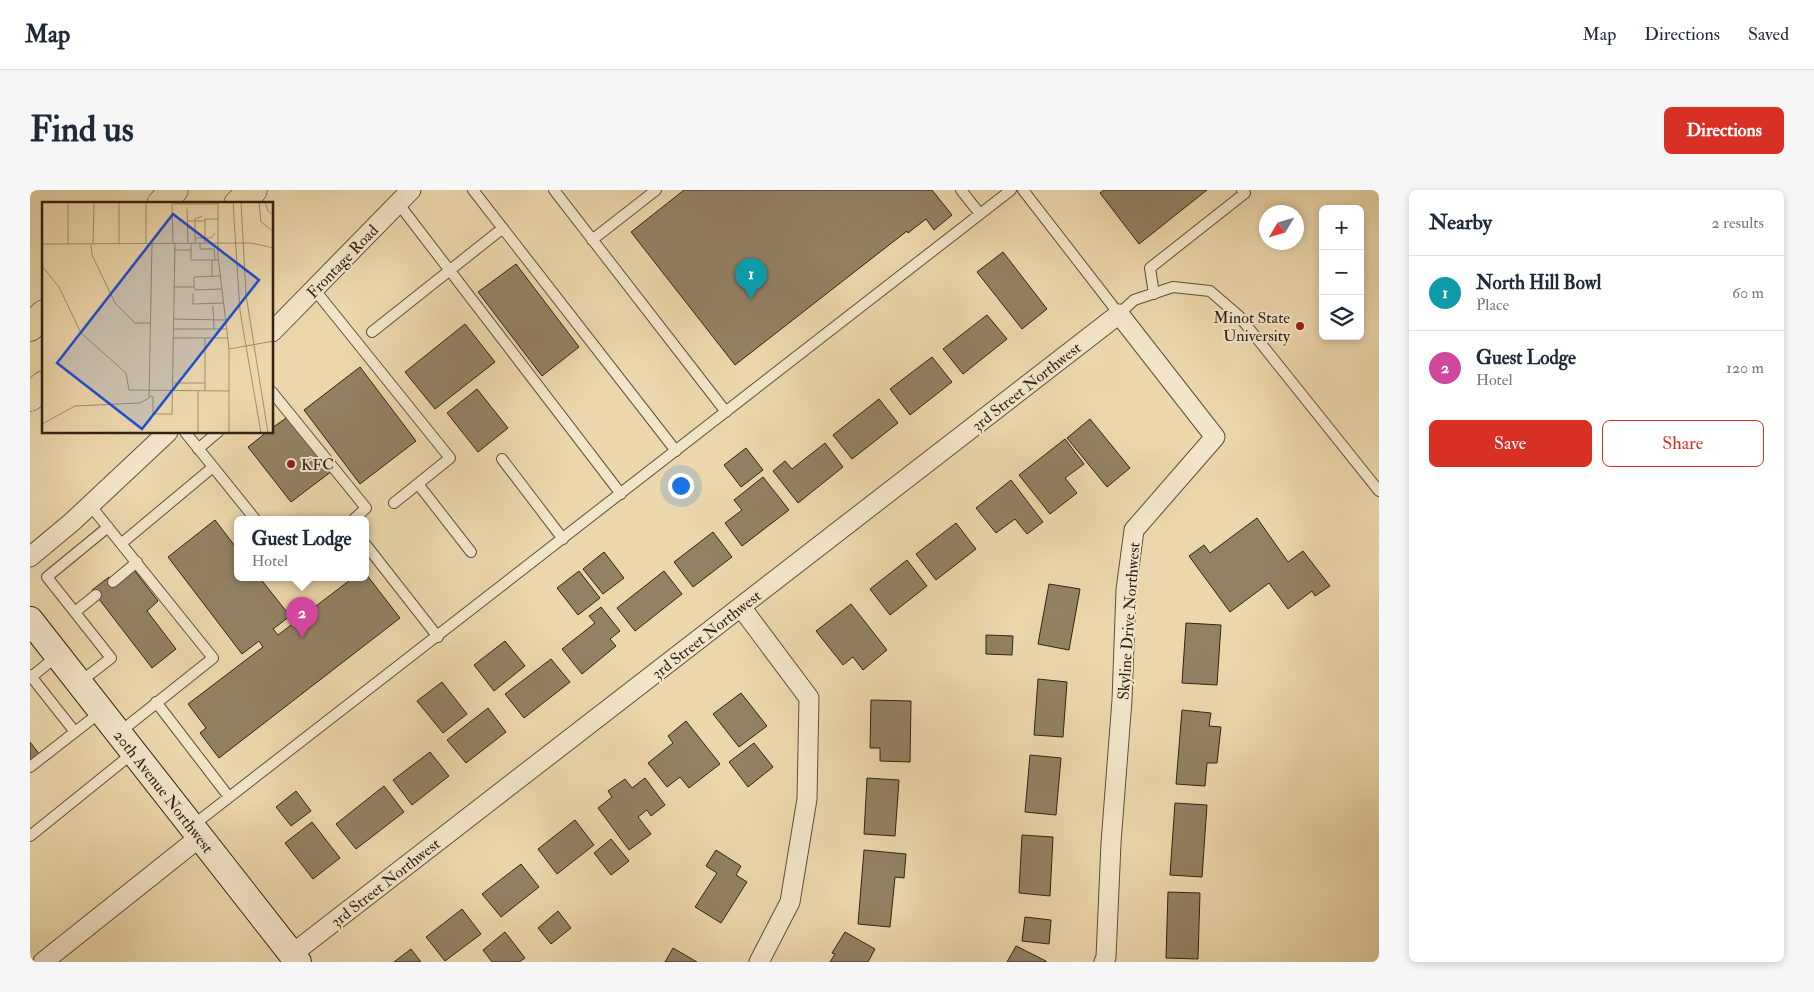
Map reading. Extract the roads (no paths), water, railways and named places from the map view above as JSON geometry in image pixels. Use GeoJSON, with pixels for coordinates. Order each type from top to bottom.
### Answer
{"type":"FeatureCollection","features":[{"type":"Feature","properties":{"kind":"main road"},"geometry":{"type":"LineString","coordinates":[[163,202],[174,190]]}},
{"type":"Feature","properties":{"kind":"main road"},"geometry":{"type":"LineString","coordinates":[[240,202],[253,190]]}},
{"type":"Feature","properties":{"kind":"main road"},"geometry":{"type":"LineString","coordinates":[[30,327],[42,316]]}},
{"type":"Feature","properties":{"kind":"main road"},"geometry":{"type":"LineString","coordinates":[[30,397],[42,387]]}},
{"type":"Feature","properties":{"kind":"street","name":"Frontage Road"},"geometry":{"type":"LineString","coordinates":[[274,330],[405,197]]}},
{"type":"Feature","properties":{"kind":"street","name":"3rd Street Northwest"},"geometry":{"type":"LineString","coordinates":[[295,958],[740,607],[1119,314]]}},
{"type":"Feature","properties":{"kind":"street","name":"Skyline Drive Northwest"},"geometry":{"type":"LineString","coordinates":[[1104,962],[1106,957],[1111,843],[1122,700],[1126,590],[1134,530],[1215,437],[1119,314]]}},
{"type":"Feature","properties":{"kind":"street"},"geometry":{"type":"LineString","coordinates":[[30,556],[90,506],[166,434]]}},
{"type":"Feature","properties":{"kind":"street"},"geometry":{"type":"LineString","coordinates":[[740,607],[809,698],[807,799],[790,902],[760,962]]}},
{"type":"Feature","properties":{"kind":"street","name":"20th Avenue Northwest"},"geometry":{"type":"LineString","coordinates":[[30,620],[295,958]]}},
{"type":"Feature","properties":{"kind":"street"},"geometry":{"type":"LineString","coordinates":[[44,962],[196,831]]}},
{"type":"Feature","properties":{"kind":"lane"},"geometry":{"type":"LineString","coordinates":[[473,190],[676,451]]}},
{"type":"Feature","properties":{"kind":"lane"},"geometry":{"type":"LineString","coordinates":[[554,190],[726,412]]}},
{"type":"Feature","properties":{"kind":"lane"},"geometry":{"type":"LineString","coordinates":[[592,240],[656,190]]}},
{"type":"Feature","properties":{"kind":"lane"},"geometry":{"type":"LineString","coordinates":[[961,190],[980,214]]}},
{"type":"Feature","properties":{"kind":"lane"},"geometry":{"type":"LineString","coordinates":[[196,831],[229,797],[438,637],[1010,190]]}},
{"type":"Feature","properties":{"kind":"lane"},"geometry":{"type":"LineString","coordinates":[[1023,190],[1119,314],[1134,300],[1173,287],[1210,291],[1239,316],[1379,491]]}},
{"type":"Feature","properties":{"kind":"lane"},"geometry":{"type":"LineString","coordinates":[[1154,294],[1150,268],[1245,193],[1242,190]]}},
{"type":"Feature","properties":{"kind":"lane"},"geometry":{"type":"LineString","coordinates":[[405,197],[449,269],[621,494]]}},
{"type":"Feature","properties":{"kind":"lane"},"geometry":{"type":"LineString","coordinates":[[372,332],[503,228]]}},
{"type":"Feature","properties":{"kind":"lane"},"geometry":{"type":"LineString","coordinates":[[314,289],[450,458],[394,503]]}},
{"type":"Feature","properties":{"kind":"lane"},"geometry":{"type":"LineString","coordinates":[[274,394],[366,508],[357,516]]}},
{"type":"Feature","properties":{"kind":"lane"},"geometry":{"type":"LineString","coordinates":[[187,434],[253,516]]}},
{"type":"Feature","properties":{"kind":"lane"},"geometry":{"type":"LineString","coordinates":[[198,449],[216,434]]}},
{"type":"Feature","properties":{"kind":"lane"},"geometry":{"type":"LineString","coordinates":[[502,459],[564,539]]}},
{"type":"Feature","properties":{"kind":"lane"},"geometry":{"type":"LineString","coordinates":[[122,543],[213,468]]}},
{"type":"Feature","properties":{"kind":"lane"},"geometry":{"type":"LineString","coordinates":[[418,484],[471,552]]}},
{"type":"Feature","properties":{"kind":"lane"},"geometry":{"type":"LineString","coordinates":[[30,836],[126,743],[156,702],[213,658],[122,543],[90,506]]}},
{"type":"Feature","properties":{"kind":"lane"},"geometry":{"type":"LineString","coordinates":[[80,683],[111,658],[47,577],[108,527]]}},
{"type":"Feature","properties":{"kind":"lane"},"geometry":{"type":"LineString","coordinates":[[369,549],[438,637]]}},
{"type":"Feature","properties":{"kind":"lane"},"geometry":{"type":"LineString","coordinates":[[113,582],[137,562]]}},
{"type":"Feature","properties":{"kind":"lane"},"geometry":{"type":"LineString","coordinates":[[75,612],[96,595]]}},
{"type":"Feature","properties":{"kind":"lane"},"geometry":{"type":"LineString","coordinates":[[58,655],[30,676],[74,732]]}},
{"type":"Feature","properties":{"kind":"lane"},"geometry":{"type":"LineString","coordinates":[[156,702],[229,797]]}},
{"type":"Feature","properties":{"kind":"lane"},"geometry":{"type":"LineString","coordinates":[[30,767],[102,711]]}},
{"type":"Feature","properties":{"kind":"place","name":"North Hill Bowl"},"geometry":{"type":"Point","coordinates":[751,299]}},
{"type":"Feature","properties":{"kind":"place","name":"Minot State University"},"geometry":{"type":"Point","coordinates":[1300,326]}},
{"type":"Feature","properties":{"kind":"place","name":"KFC"},"geometry":{"type":"Point","coordinates":[291,464]}},
{"type":"Feature","properties":{"kind":"place","name":"Guest Lodge"},"geometry":{"type":"Point","coordinates":[302,638]}}]}
